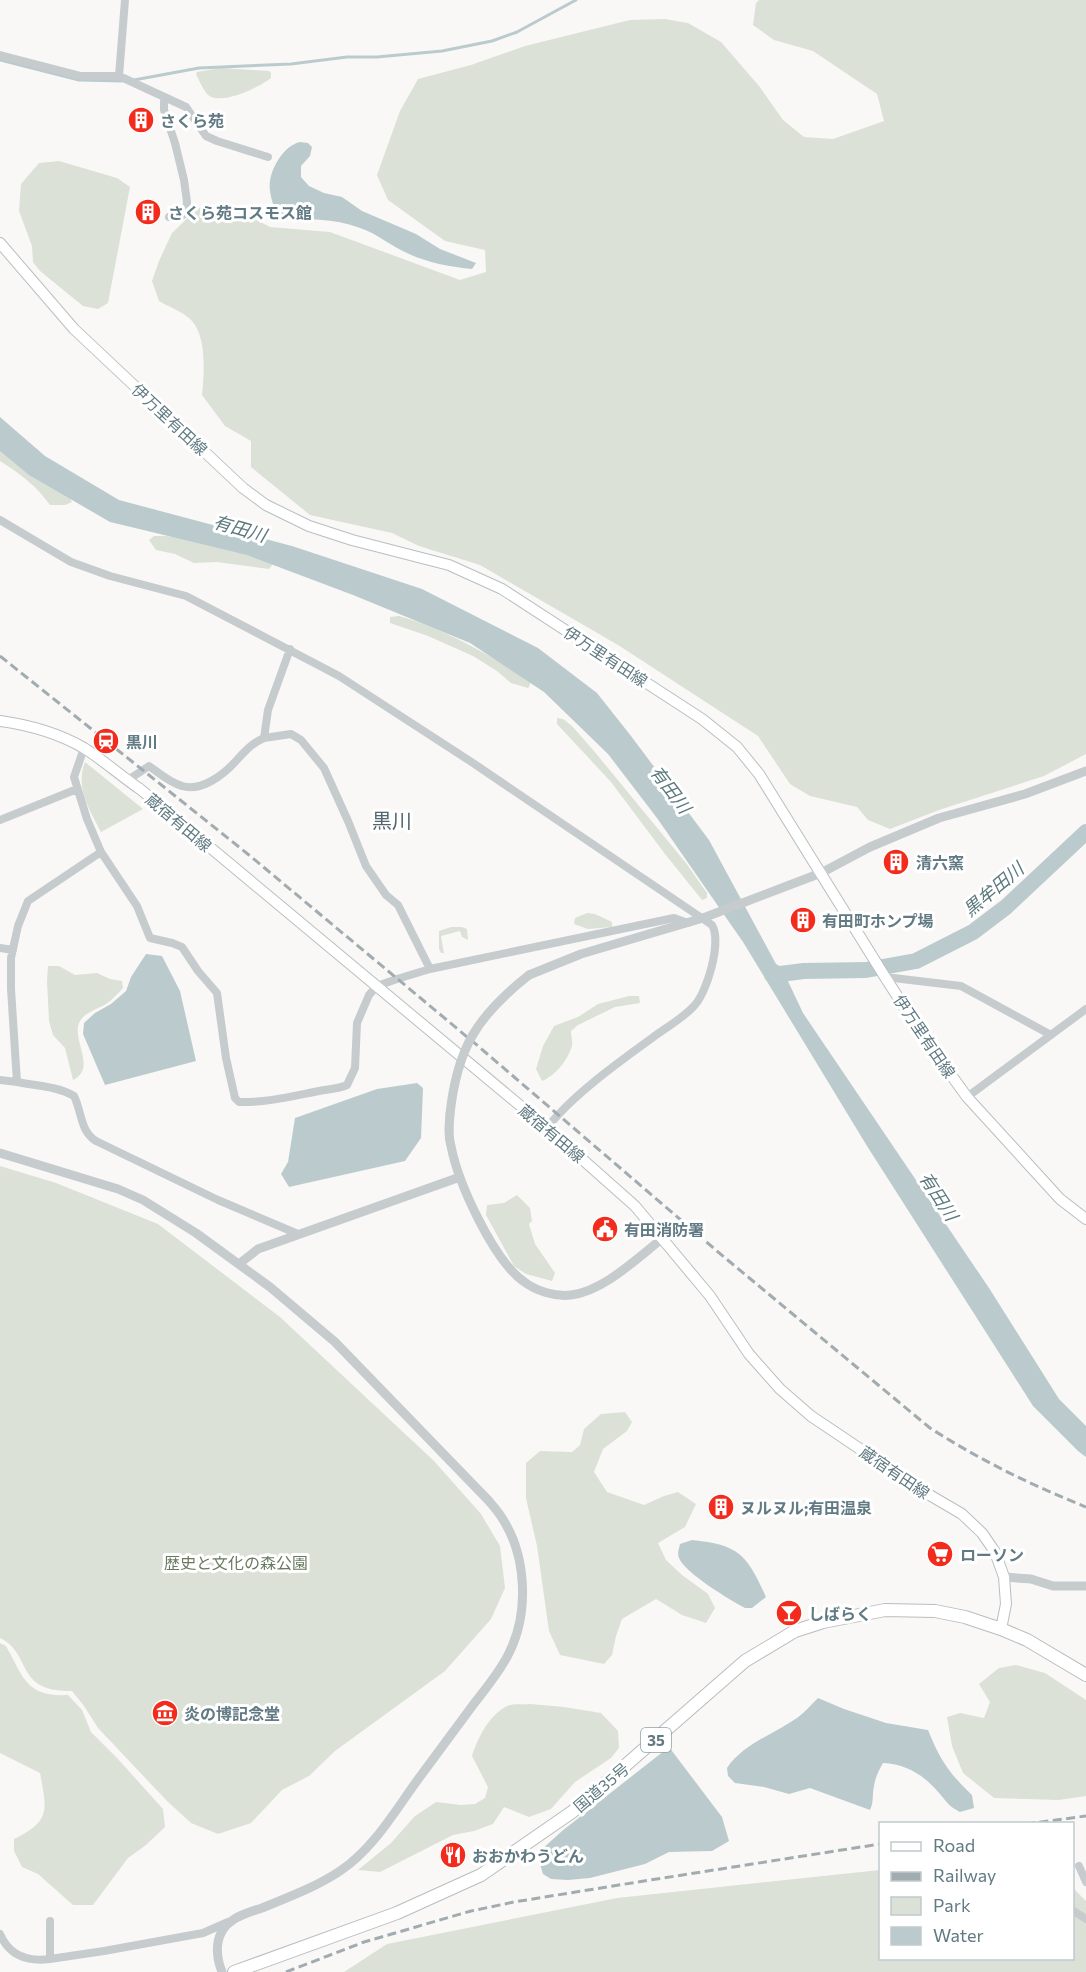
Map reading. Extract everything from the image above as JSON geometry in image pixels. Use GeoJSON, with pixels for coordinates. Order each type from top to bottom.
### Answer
{"type":"FeatureCollection","features":[{"type":"Feature","properties":{"kind":"highway","name":"国道35号"},"geometry":{"type":"LineString","coordinates":[[234,1972],[397,1913],[480,1875],[572,1812],[745,1661],[795,1631],[822,1622],[885,1610],[934,1611],[965,1617],[1001,1629],[1027,1640],[1086,1675]]}},
{"type":"Feature","properties":{"kind":"main road","name":"伊万里有田線"},"geometry":{"type":"LineString","coordinates":[[0,243],[74,329],[243,488],[266,506],[309,526],[352,540],[449,565],[502,589],[702,719],[737,747],[759,774],[885,977],[923,1036],[967,1097],[1060,1199],[1086,1219]]}},
{"type":"Feature","properties":{"kind":"main road","name":"蔵宿有田線"},"geometry":{"type":"LineString","coordinates":[[0,721],[25,725],[55,734],[84,748],[128,780],[547,1128],[635,1206],[710,1296],[749,1354],[780,1389],[811,1416],[921,1490],[962,1514],[982,1533],[995,1552],[1004,1577],[1006,1604],[1001,1629]]}},
{"type":"Feature","properties":{"kind":"street"},"geometry":{"type":"LineString","coordinates":[[119,76],[125,0]]}},
{"type":"Feature","properties":{"kind":"street"},"geometry":{"type":"LineString","coordinates":[[0,55],[81,76],[119,76],[186,107],[206,136],[268,157]]}},
{"type":"Feature","properties":{"kind":"street"},"geometry":{"type":"LineString","coordinates":[[164,98],[164,110],[175,143],[187,202],[186,213],[178,218],[169,217]]}},
{"type":"Feature","properties":{"kind":"street"},"geometry":{"type":"LineString","coordinates":[[0,520],[71,561],[110,576],[186,596],[339,676],[703,918],[716,931],[714,956],[703,992],[694,1007],[620,1061],[557,1114],[547,1128]]}},
{"type":"Feature","properties":{"kind":"street"},"geometry":{"type":"LineString","coordinates":[[264,738],[268,710],[290,649]]}},
{"type":"Feature","properties":{"kind":"street"},"geometry":{"type":"LineString","coordinates":[[128,780],[150,766],[169,780],[184,787],[208,784],[225,773],[256,741],[291,734],[301,740],[324,768],[366,866],[386,895],[398,905],[430,969]]}},
{"type":"Feature","properties":{"kind":"street"},"geometry":{"type":"LineString","coordinates":[[84,748],[74,777],[87,819],[101,852],[137,906],[150,938],[182,947],[217,993],[226,1058],[235,1098],[239,1102],[257,1102],[327,1089],[339,1089],[347,1085],[355,1068],[357,1023],[369,995],[377,986],[430,969],[674,918],[688,923]]}},
{"type":"Feature","properties":{"kind":"street"},"geometry":{"type":"LineString","coordinates":[[663,1238],[592,1290],[570,1295],[552,1294],[536,1289],[508,1267],[472,1206],[450,1145],[450,1114],[457,1070],[478,1024],[491,1008],[529,975],[581,954],[703,918],[821,873],[870,847],[939,818],[1025,794],[1086,771]]}},
{"type":"Feature","properties":{"kind":"street"},"geometry":{"type":"LineString","coordinates":[[0,820],[77,789]]}},
{"type":"Feature","properties":{"kind":"street"},"geometry":{"type":"LineString","coordinates":[[17,1082],[11,958],[18,926],[28,901],[101,852]]}},
{"type":"Feature","properties":{"kind":"street"},"geometry":{"type":"LineString","coordinates":[[0,948],[13,950]]}},
{"type":"Feature","properties":{"kind":"street"},"geometry":{"type":"LineString","coordinates":[[885,977],[961,986],[1051,1035]]}},
{"type":"Feature","properties":{"kind":"street"},"geometry":{"type":"LineString","coordinates":[[967,1097],[1086,1009]]}},
{"type":"Feature","properties":{"kind":"street"},"geometry":{"type":"LineString","coordinates":[[0,1080],[66,1092],[74,1096],[85,1129],[96,1141],[218,1200],[298,1234]]}},
{"type":"Feature","properties":{"kind":"street"},"geometry":{"type":"LineString","coordinates":[[0,1153],[110,1186],[143,1200],[170,1215],[304,1314],[335,1342],[488,1500],[502,1517],[511,1534],[522,1576],[519,1625],[510,1652],[492,1680],[371,1842],[341,1870],[318,1884],[203,1933],[38,1960],[21,1957],[9,1949],[0,1934]]}},
{"type":"Feature","properties":{"kind":"street"},"geometry":{"type":"LineString","coordinates":[[239,1264],[258,1249],[460,1177]]}},
{"type":"Feature","properties":{"kind":"street"},"geometry":{"type":"LineString","coordinates":[[1004,1577],[1030,1578],[1053,1586],[1086,1586]]}},
{"type":"Feature","properties":{"kind":"street"},"geometry":{"type":"LineString","coordinates":[[1079,1866],[1086,1882]]}},
{"type":"Feature","properties":{"kind":"street"},"geometry":{"type":"LineString","coordinates":[[50,1920],[50,1959]]}},
{"type":"Feature","properties":{"kind":"street"},"geometry":{"type":"LineString","coordinates":[[222,1972],[216,1957],[218,1939],[232,1920]]}},
{"type":"Feature","properties":{"kind":"green space"},"geometry":{"type":"Polygon","coordinates":[[[759,0],[1086,0],[1086,754],[1044,776],[939,810],[890,829],[868,820],[857,807],[810,796],[790,784],[758,736],[618,645],[480,565],[419,546],[392,533],[310,515],[251,467],[251,441],[225,426],[202,395],[203,356],[197,328],[185,315],[159,301],[152,281],[172,233],[198,208],[225,204],[270,227],[330,232],[460,280],[486,272],[485,250],[445,241],[388,200],[377,175],[400,111],[418,79],[471,65],[525,46],[630,20],[665,19],[688,23],[721,42],[759,86],[783,120],[804,137],[833,139],[884,121],[877,94],[813,51],[774,40],[753,25],[756,3],[759,0]]]}},
{"type":"Feature","properties":{"kind":"green space"},"geometry":{"type":"Polygon","coordinates":[[[220,68],[269,71],[271,78],[240,94],[214,98],[206,93],[196,74],[220,68]]]}},
{"type":"Feature","properties":{"kind":"green space"},"geometry":{"type":"Polygon","coordinates":[[[59,161],[117,178],[130,187],[108,303],[98,309],[83,306],[40,271],[33,262],[32,246],[19,211],[21,184],[39,163],[59,161]]]}},
{"type":"Feature","properties":{"kind":"green space"},"geometry":{"type":"Polygon","coordinates":[[[0,447],[67,492],[72,502],[65,505],[50,505],[27,480],[0,461],[0,447]]]}},
{"type":"Feature","properties":{"kind":"green space"},"geometry":{"type":"Polygon","coordinates":[[[154,536],[219,544],[274,563],[269,569],[217,562],[194,563],[175,554],[156,550],[149,540],[154,536]]]}},
{"type":"Feature","properties":{"kind":"green space"},"geometry":{"type":"Polygon","coordinates":[[[399,616],[435,629],[470,646],[530,680],[530,685],[528,688],[511,683],[473,656],[428,636],[390,623],[390,617],[399,616]]]}},
{"type":"Feature","properties":{"kind":"green space"},"geometry":{"type":"Polygon","coordinates":[[[557,718],[563,719],[572,726],[594,751],[686,863],[707,893],[707,898],[702,900],[611,782],[557,724],[557,718]]]}},
{"type":"Feature","properties":{"kind":"green space"},"geometry":{"type":"Polygon","coordinates":[[[85,762],[143,809],[101,832],[85,798],[82,771],[85,762]]]}},
{"type":"Feature","properties":{"kind":"green space"},"geometry":{"type":"Polygon","coordinates":[[[587,913],[612,922],[612,927],[588,929],[574,924],[575,918],[587,913]]]}},
{"type":"Feature","properties":{"kind":"green space"},"geometry":{"type":"Polygon","coordinates":[[[451,927],[467,929],[468,940],[462,937],[460,931],[441,936],[444,953],[441,953],[439,931],[451,927]]]}},
{"type":"Feature","properties":{"kind":"green space"},"geometry":{"type":"Polygon","coordinates":[[[48,966],[59,966],[75,975],[97,973],[122,981],[123,988],[114,998],[89,1013],[79,1023],[78,1038],[84,1061],[80,1075],[73,1080],[65,1048],[53,1035],[49,1021],[48,966]]]}},
{"type":"Feature","properties":{"kind":"green space"},"geometry":{"type":"Polygon","coordinates":[[[629,996],[639,996],[640,1003],[615,1007],[578,1025],[571,1031],[572,1044],[567,1057],[556,1071],[542,1081],[536,1069],[543,1046],[554,1026],[578,1017],[598,1004],[629,996]]]}},
{"type":"Feature","properties":{"kind":"green space","name":"歴史と文化の森公園"},"geometry":{"type":"Polygon","coordinates":[[[0,1166],[56,1183],[158,1224],[280,1317],[434,1461],[481,1514],[500,1546],[505,1588],[491,1619],[445,1671],[335,1751],[309,1776],[282,1790],[251,1823],[218,1834],[191,1823],[98,1728],[72,1691],[54,1690],[32,1679],[17,1653],[0,1638],[0,1166]]]}},
{"type":"Feature","properties":{"kind":"green space"},"geometry":{"type":"Polygon","coordinates":[[[517,1195],[530,1208],[532,1221],[529,1224],[535,1244],[555,1273],[552,1281],[526,1274],[514,1266],[486,1215],[487,1205],[504,1203],[517,1195]]]}},
{"type":"Feature","properties":{"kind":"green space"},"geometry":{"type":"Polygon","coordinates":[[[625,1412],[632,1422],[627,1431],[603,1449],[594,1472],[607,1492],[644,1505],[678,1492],[696,1504],[685,1527],[658,1543],[666,1560],[708,1594],[715,1608],[706,1623],[682,1615],[656,1599],[622,1619],[612,1655],[604,1664],[560,1655],[549,1631],[537,1546],[526,1498],[526,1463],[540,1451],[572,1452],[580,1445],[584,1429],[601,1414],[625,1412]]]}},
{"type":"Feature","properties":{"kind":"green space"},"geometry":{"type":"Polygon","coordinates":[[[0,1643],[6,1646],[22,1676],[35,1689],[54,1695],[68,1695],[82,1710],[91,1732],[163,1809],[165,1827],[128,1858],[93,1905],[73,1905],[38,1874],[22,1867],[14,1851],[14,1839],[35,1826],[40,1820],[45,1805],[40,1773],[0,1753],[0,1643]]]}},
{"type":"Feature","properties":{"kind":"green space"},"geometry":{"type":"Polygon","coordinates":[[[1016,1665],[1045,1673],[1086,1700],[1086,1796],[1059,1800],[994,1798],[963,1773],[952,1746],[947,1717],[960,1713],[984,1718],[990,1702],[979,1684],[999,1668],[1016,1665]]]}},
{"type":"Feature","properties":{"kind":"green space"},"geometry":{"type":"Polygon","coordinates":[[[530,1704],[601,1713],[618,1731],[619,1748],[611,1758],[575,1782],[551,1809],[529,1817],[504,1807],[493,1824],[453,1835],[380,1872],[358,1870],[391,1843],[415,1816],[436,1802],[475,1804],[485,1798],[488,1787],[472,1756],[481,1735],[489,1721],[500,1710],[512,1705],[530,1704]]]}},
{"type":"Feature","properties":{"kind":"green space"},"geometry":{"type":"Polygon","coordinates":[[[879,1870],[879,1960],[1074,1960],[1074,1889],[1086,1901],[1086,1972],[344,1972],[387,1944],[617,1898],[879,1870]]]}},
{"type":"Feature","properties":{"kind":"water"},"geometry":{"type":"Polygon","coordinates":[[[300,142],[308,143],[312,147],[310,156],[301,166],[301,177],[309,186],[324,193],[342,197],[362,211],[416,234],[440,249],[476,263],[472,269],[440,264],[417,257],[367,231],[340,222],[278,218],[270,190],[271,175],[284,152],[300,142]]]}},
{"type":"Feature","properties":{"kind":"water"},"geometry":{"type":"Polygon","coordinates":[[[0,417],[45,456],[119,500],[292,546],[422,589],[538,648],[597,693],[709,840],[776,964],[785,969],[786,977],[803,1013],[989,1288],[1059,1399],[1086,1426],[1086,1457],[1033,1406],[867,1146],[743,942],[657,818],[608,754],[544,692],[470,643],[353,595],[247,555],[110,522],[29,475],[0,451],[0,417]]]}},
{"type":"Feature","properties":{"kind":"water"},"geometry":{"type":"Polygon","coordinates":[[[146,954],[162,956],[180,991],[196,1061],[105,1085],[83,1034],[84,1023],[126,991],[131,977],[146,954]]]}},
{"type":"Feature","properties":{"kind":"water"},"geometry":{"type":"Polygon","coordinates":[[[417,1083],[423,1088],[421,1138],[405,1161],[289,1187],[281,1174],[288,1162],[295,1118],[377,1089],[417,1083]]]}},
{"type":"Feature","properties":{"kind":"water"},"geometry":{"type":"Polygon","coordinates":[[[692,1540],[721,1545],[740,1555],[753,1571],[766,1597],[752,1608],[745,1608],[699,1578],[683,1564],[678,1556],[680,1544],[692,1540]]]}},
{"type":"Feature","properties":{"kind":"water"},"geometry":{"type":"Polygon","coordinates":[[[818,1698],[886,1723],[928,1730],[946,1765],[972,1795],[974,1808],[960,1812],[950,1806],[921,1776],[907,1768],[891,1764],[883,1763],[879,1771],[870,1810],[810,1788],[789,1794],[764,1787],[735,1783],[728,1776],[727,1768],[741,1752],[797,1718],[818,1698]]]}},
{"type":"Feature","properties":{"kind":"water"},"geometry":{"type":"Polygon","coordinates":[[[669,1747],[722,1817],[729,1841],[712,1851],[669,1852],[645,1864],[590,1878],[551,1879],[543,1874],[540,1864],[541,1850],[669,1747]]]}},
{"type":"Feature","properties":{"kind":"waterway"},"geometry":{"type":"LineString","coordinates":[[134,80],[199,68],[291,64],[347,57],[377,57],[442,51],[492,41],[517,32],[576,0]]}},
{"type":"Feature","properties":{"kind":"waterway"},"geometry":{"type":"LineString","coordinates":[[0,60],[79,80],[122,81]]}},
{"type":"Feature","properties":{"kind":"waterway","name":"黒牟田川"},"geometry":{"type":"LineString","coordinates":[[772,975],[804,971],[866,970],[916,961],[973,932],[1006,907],[1086,832]]}},
{"type":"Feature","properties":{"kind":"railway"},"geometry":{"type":"LineString","coordinates":[[0,656],[249,855],[930,1428],[1006,1471],[1086,1507]]}},
{"type":"Feature","properties":{"kind":"railway"},"geometry":{"type":"LineString","coordinates":[[1041,1822],[1086,1816]]}},
{"type":"Feature","properties":{"kind":"railway"},"geometry":{"type":"LineString","coordinates":[[286,1972],[364,1942],[471,1911],[514,1902],[879,1844]]}},
{"type":"Feature","properties":{"kind":"place","name":"さくら苑"},"geometry":{"type":"Point","coordinates":[141,120]}},
{"type":"Feature","properties":{"kind":"place","name":"さくら苑コスモス館"},"geometry":{"type":"Point","coordinates":[148,212]}},
{"type":"Feature","properties":{"kind":"place","name":"黒川"},"geometry":{"type":"Point","coordinates":[106,741]}},
{"type":"Feature","properties":{"kind":"place","name":"清六窯"},"geometry":{"type":"Point","coordinates":[896,862]}},
{"type":"Feature","properties":{"kind":"place","name":"有田町ホンプ場"},"geometry":{"type":"Point","coordinates":[803,920]}},
{"type":"Feature","properties":{"kind":"place","name":"有田消防署"},"geometry":{"type":"Point","coordinates":[605,1229]}},
{"type":"Feature","properties":{"kind":"place","name":"ヌルヌル;有田温泉"},"geometry":{"type":"Point","coordinates":[721,1507]}},
{"type":"Feature","properties":{"kind":"place","name":"ローソン"},"geometry":{"type":"Point","coordinates":[940,1554]}},
{"type":"Feature","properties":{"kind":"place","name":"しばらく"},"geometry":{"type":"Point","coordinates":[789,1613]}},
{"type":"Feature","properties":{"kind":"place","name":"炎の博記念堂"},"geometry":{"type":"Point","coordinates":[165,1713]}},
{"type":"Feature","properties":{"kind":"place","name":"おおかわうどん"},"geometry":{"type":"Point","coordinates":[453,1855]}},
{"type":"Feature","properties":{"kind":"district","name":"黒川"},"geometry":{"type":"Point","coordinates":[392,820]}},
{"type":"Feature","properties":{"kind":"water label","name":"有田川"},"geometry":{"type":"Point","coordinates":[240,528]}},
{"type":"Feature","properties":{"kind":"water label","name":"有田川"},"geometry":{"type":"Point","coordinates":[671,789]}},
{"type":"Feature","properties":{"kind":"water label","name":"有田川"},"geometry":{"type":"Point","coordinates":[939,1196]}}]}
